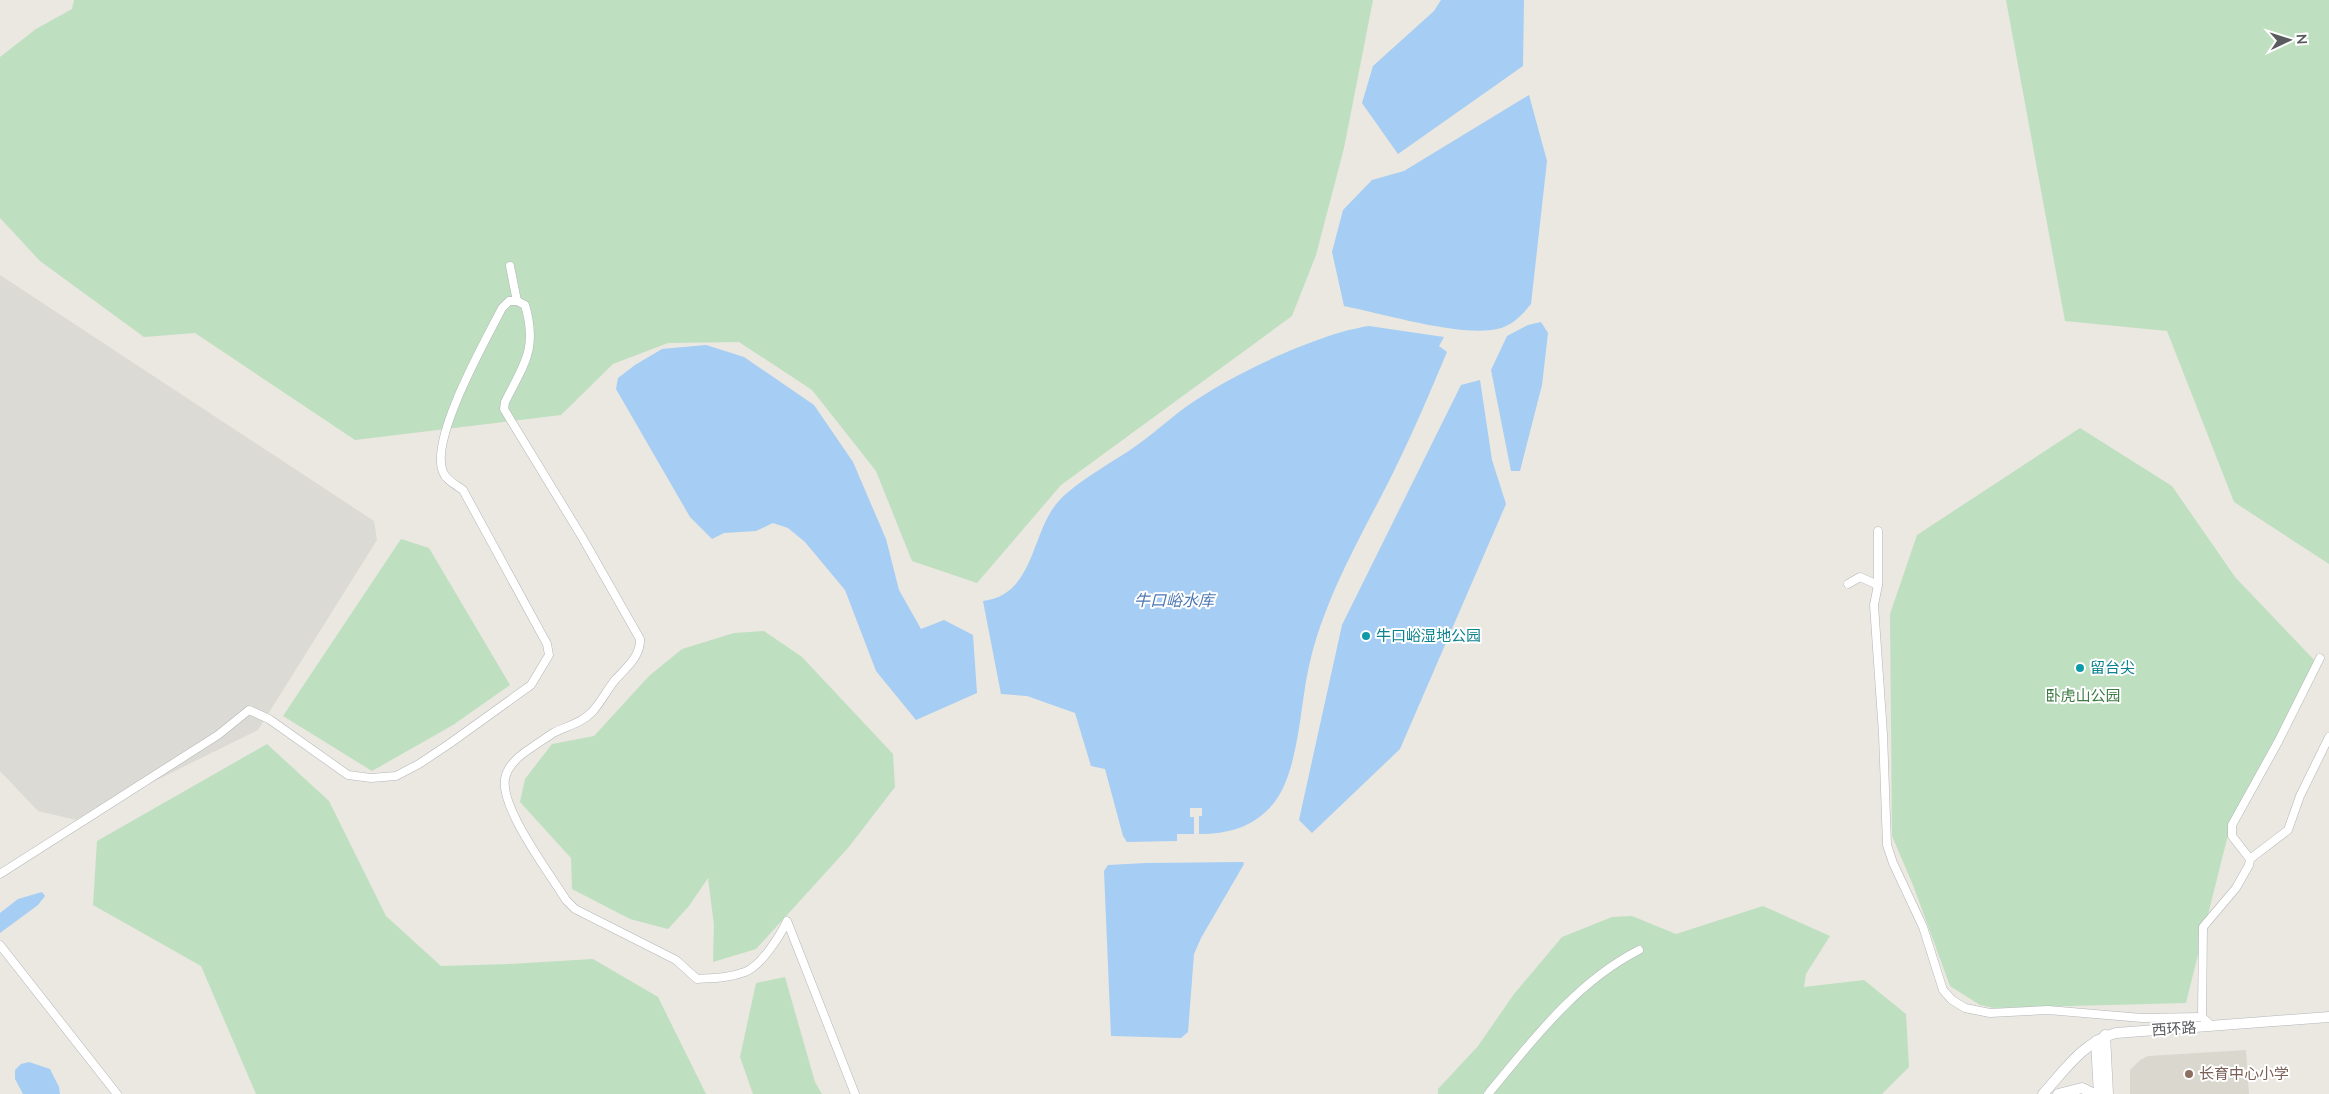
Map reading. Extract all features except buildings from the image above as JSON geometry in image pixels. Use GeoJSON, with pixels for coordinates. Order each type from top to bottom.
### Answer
{"type":"FeatureCollection","features":[{"type":"Feature","properties":{"kind":"main road","name":"西环路"},"geometry":{"type":"LineString","coordinates":[[2101,1042],[2116,1032],[2329,1017]]}},
{"type":"Feature","properties":{"kind":"main road","name":"西环路"},"geometry":{"type":"LineString","coordinates":[[2101,1042],[2128,1038],[2329,1023]]}},
{"type":"Feature","properties":{"kind":"main road"},"geometry":{"type":"LineString","coordinates":[[2042,1094],[2101,1042]]}},
{"type":"Feature","properties":{"kind":"main road"},"geometry":{"type":"LineString","coordinates":[[2051,1094],[2101,1042]]}},
{"type":"Feature","properties":{"kind":"main road"},"geometry":{"type":"LineString","coordinates":[[2098,1094],[2101,1042]]}},
{"type":"Feature","properties":{"kind":"main road"},"geometry":{"type":"LineString","coordinates":[[2101,1042],[2108,1094]]}},
{"type":"Feature","properties":{"kind":"main road"},"geometry":{"type":"LineString","coordinates":[[2058,1094],[2082,1088],[2094,1094]]}},
{"type":"Feature","properties":{"kind":"street"},"geometry":{"type":"LineString","coordinates":[[510,266],[517,300]]}},
{"type":"Feature","properties":{"kind":"street"},"geometry":{"type":"LineString","coordinates":[[0,874],[218,735],[249,710],[269,720],[348,775],[371,778],[396,776],[419,764],[531,684],[549,655],[547,644],[463,490],[445,476],[442,470],[441,457],[444,435],[454,407],[502,308],[509,301],[517,300],[525,305],[531,331],[527,358],[505,402],[504,409],[640,639],[640,646],[635,657],[606,691],[593,711],[583,719],[554,732],[526,751],[509,767],[504,788],[509,808],[566,900],[575,909],[676,960],[697,979],[730,977],[747,971],[780,937],[787,921],[855,1094]]}},
{"type":"Feature","properties":{"kind":"street"},"geometry":{"type":"LineString","coordinates":[[1878,531],[1878,586],[1874,605],[1883,734],[1887,845],[1893,863],[1920,920],[1943,990],[1952,1000],[1965,1008],[1977,1012],[2048,1010],[2142,1018],[2202,1017],[2212,1026]]}},
{"type":"Feature","properties":{"kind":"street"},"geometry":{"type":"LineString","coordinates":[[1848,584],[1860,577],[1878,586]]}},
{"type":"Feature","properties":{"kind":"street"},"geometry":{"type":"LineString","coordinates":[[2250,859],[2232,836],[2232,825],[2278,742],[2320,658]]}},
{"type":"Feature","properties":{"kind":"street"},"geometry":{"type":"LineString","coordinates":[[2202,1017],[2204,927],[2236,888],[2249,865],[2250,859],[2288,830],[2300,796],[2329,737]]}},
{"type":"Feature","properties":{"kind":"street"},"geometry":{"type":"LineString","coordinates":[[0,945],[117,1094]]}},
{"type":"Feature","properties":{"kind":"street"},"geometry":{"type":"LineString","coordinates":[[1488,1094],[1582,988],[1620,960],[1639,950]]}},
{"type":"Feature","properties":{"kind":"shaded area"},"geometry":{"type":"Polygon","coordinates":[[[0,275],[374,521],[377,540],[258,730],[76,820],[38,811],[0,771],[0,275]]]}},
{"type":"Feature","properties":{"kind":"shaded area","name":"长育中心小学"},"geometry":{"type":"Polygon","coordinates":[[[2246,1050],[2249,1094],[2130,1094],[2130,1070],[2140,1060],[2148,1056],[2246,1050]]]}},
{"type":"Feature","properties":{"kind":"green space"},"geometry":{"type":"Polygon","coordinates":[[[74,0],[1373,0],[1344,148],[1316,255],[1292,316],[1061,485],[977,583],[912,561],[876,471],[812,390],[739,342],[668,343],[613,364],[561,415],[355,440],[195,333],[144,337],[40,261],[0,218],[0,57],[36,29],[72,9],[74,0]]]}},
{"type":"Feature","properties":{"kind":"green space"},"geometry":{"type":"Polygon","coordinates":[[[2006,0],[2329,0],[2329,564],[2234,502],[2167,331],[2065,321],[2006,0]]]}},
{"type":"Feature","properties":{"kind":"green space","name":"卧虎山公园"},"geometry":{"type":"Polygon","coordinates":[[[2080,428],[2172,486],[2235,577],[2316,662],[2227,839],[2186,1003],[1994,1008],[1980,1005],[1950,986],[1913,885],[1892,836],[1890,614],[1917,535],[2080,428]]]}},
{"type":"Feature","properties":{"kind":"green space"},"geometry":{"type":"Polygon","coordinates":[[[401,539],[429,548],[510,685],[453,725],[372,771],[283,716],[401,539]]]}},
{"type":"Feature","properties":{"kind":"green space"},"geometry":{"type":"Polygon","coordinates":[[[764,631],[802,657],[893,754],[895,787],[848,848],[756,949],[713,962],[714,925],[708,878],[689,906],[668,929],[630,919],[572,889],[571,858],[520,802],[525,779],[552,744],[594,736],[649,676],[682,649],[734,633],[764,631]]]}},
{"type":"Feature","properties":{"kind":"green space"},"geometry":{"type":"Polygon","coordinates":[[[267,744],[329,801],[386,916],[441,966],[593,959],[658,997],[706,1094],[256,1094],[201,966],[93,905],[97,841],[267,744]]]}},
{"type":"Feature","properties":{"kind":"green space"},"geometry":{"type":"Polygon","coordinates":[[[1763,906],[1830,936],[1806,974],[1804,987],[1864,980],[1906,1014],[1909,1067],[1882,1094],[1438,1094],[1438,1089],[1478,1046],[1514,994],[1562,937],[1612,917],[1632,916],[1676,934],[1763,906]]]}},
{"type":"Feature","properties":{"kind":"green space"},"geometry":{"type":"Polygon","coordinates":[[[785,977],[815,1082],[822,1094],[753,1094],[740,1057],[756,983],[785,977]]]}},
{"type":"Feature","properties":{"kind":"water"},"geometry":{"type":"Polygon","coordinates":[[[1441,0],[1524,0],[1523,66],[1398,154],[1362,103],[1373,66],[1434,11],[1441,0]]]}},
{"type":"Feature","properties":{"kind":"water"},"geometry":{"type":"Polygon","coordinates":[[[1529,95],[1547,161],[1531,304],[1528,308],[1516,320],[1502,328],[1481,331],[1443,327],[1344,306],[1332,252],[1343,210],[1372,180],[1404,171],[1529,95]]]}},
{"type":"Feature","properties":{"kind":"water"},"geometry":{"type":"Polygon","coordinates":[[[1541,322],[1548,333],[1542,385],[1520,471],[1511,471],[1491,370],[1507,336],[1528,325],[1541,322]]]}},
{"type":"Feature","properties":{"kind":"water","name":"牛口峪水库"},"geometry":{"type":"Polygon","coordinates":[[[1369,326],[1444,337],[1439,346],[1447,352],[1390,479],[1333,593],[1309,666],[1293,757],[1282,791],[1266,812],[1240,828],[1220,833],[1199,834],[1199,816],[1202,816],[1202,808],[1190,808],[1190,817],[1194,817],[1194,834],[1177,834],[1177,841],[1127,842],[1123,836],[1105,769],[1091,766],[1075,713],[1027,696],[1001,694],[983,601],[1000,596],[1012,588],[1022,576],[1048,516],[1064,496],[1082,481],[1141,442],[1188,405],[1213,389],[1280,355],[1327,337],[1369,326]]]}},
{"type":"Feature","properties":{"kind":"water"},"geometry":{"type":"Polygon","coordinates":[[[706,345],[744,357],[814,405],[853,462],[886,539],[899,590],[921,629],[944,620],[973,635],[977,693],[916,720],[876,671],[845,590],[805,542],[788,528],[773,523],[756,531],[724,533],[712,539],[690,517],[616,389],[618,378],[662,349],[706,345]]]}},
{"type":"Feature","properties":{"kind":"water"},"geometry":{"type":"Polygon","coordinates":[[[1480,380],[1492,460],[1506,504],[1400,749],[1312,833],[1299,820],[1342,625],[1461,385],[1480,380]]]}},
{"type":"Feature","properties":{"kind":"water"},"geometry":{"type":"Polygon","coordinates":[[[1243,862],[1244,864],[1201,938],[1194,954],[1188,1032],[1181,1038],[1111,1036],[1104,871],[1108,865],[1243,862]]]}},
{"type":"Feature","properties":{"kind":"water"},"geometry":{"type":"Polygon","coordinates":[[[42,892],[45,896],[38,905],[0,933],[0,913],[18,899],[42,892]]]}},
{"type":"Feature","properties":{"kind":"water"},"geometry":{"type":"Polygon","coordinates":[[[29,1062],[50,1069],[59,1087],[60,1094],[23,1094],[15,1079],[15,1070],[21,1064],[29,1062]]]}},
{"type":"Feature","properties":{"kind":"place","name":"牛口峪湿地公园"},"geometry":{"type":"Point","coordinates":[1366,636]}},
{"type":"Feature","properties":{"kind":"place","name":"留台尖"},"geometry":{"type":"Point","coordinates":[2080,668]}},
{"type":"Feature","properties":{"kind":"place","name":"长育中心小学"},"geometry":{"type":"Point","coordinates":[2189,1074]}}]}
